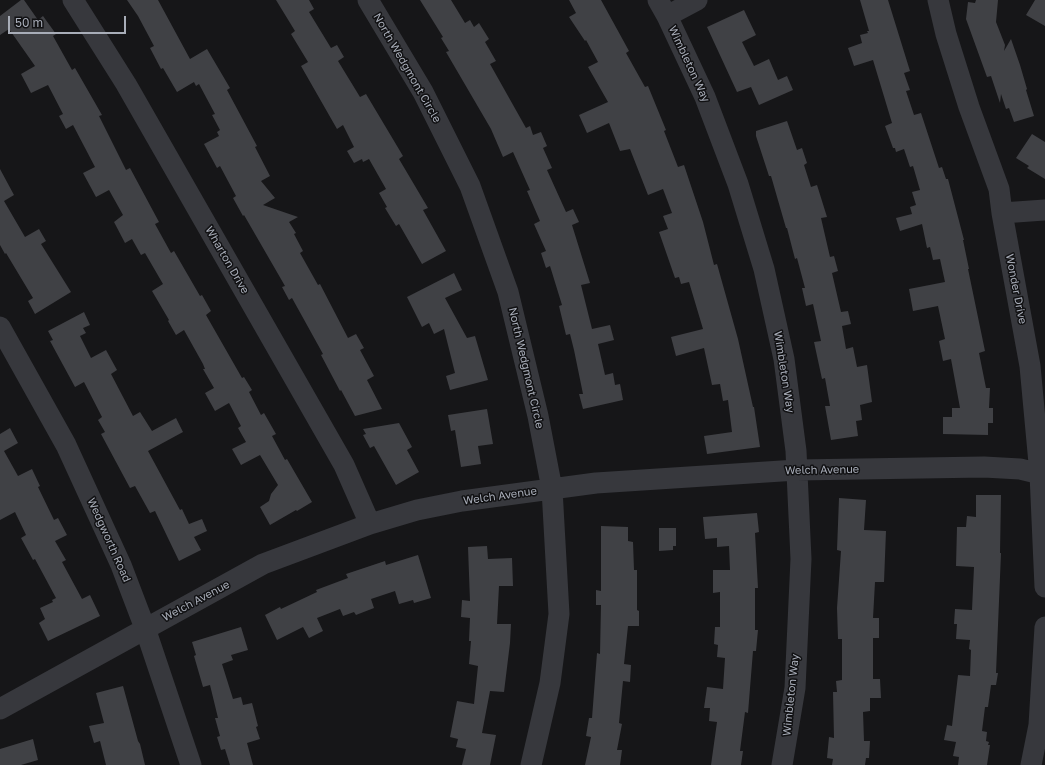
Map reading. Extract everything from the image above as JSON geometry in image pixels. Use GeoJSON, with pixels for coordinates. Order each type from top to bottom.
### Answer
{"type":"FeatureCollection","features":[{"type":"Feature","properties":{"kind":"street","name":"Wharton Drive"},"geometry":{"type":"LineString","coordinates":[[74,0],[126,84],[340,458],[370,524]]}},
{"type":"Feature","properties":{"kind":"street","name":"North Wedgmont Circle"},"geometry":{"type":"LineString","coordinates":[[368,0],[423,92],[470,186],[508,292],[538,416],[552,489],[559,614],[550,683],[531,765]]}},
{"type":"Feature","properties":{"kind":"street"},"geometry":{"type":"LineString","coordinates":[[662,8],[697,0]]}},
{"type":"Feature","properties":{"kind":"street","name":"Wonder Drive"},"geometry":{"type":"LineString","coordinates":[[938,0],[946,34],[964,92],[998,189],[1030,366],[1043,474],[1045,587]]}},
{"type":"Feature","properties":{"kind":"street","name":"Wimbleton Way"},"geometry":{"type":"LineString","coordinates":[[662,8],[707,104],[738,184],[764,269],[784,359],[796,450],[801,558],[794,688],[782,765]]}},
{"type":"Feature","properties":{"kind":"street"},"geometry":{"type":"LineString","coordinates":[[1002,213],[1045,210]]}},
{"type":"Feature","properties":{"kind":"street","name":"Wedgworth Road"},"geometry":{"type":"LineString","coordinates":[[0,327],[66,445],[121,565],[145,628],[191,765]]}},
{"type":"Feature","properties":{"kind":"street","name":"Welch Avenue"},"geometry":{"type":"LineString","coordinates":[[0,709],[263,564],[370,524],[417,510],[462,501],[596,483],[797,470],[984,467],[1020,469],[1043,474]]}},
{"type":"Feature","properties":{"kind":"street"},"geometry":{"type":"LineString","coordinates":[[1031,765],[1039,725],[1043,693],[1045,627]]}},
{"type":"Feature","properties":{"kind":"building"},"geometry":{"type":"Polygon","coordinates":[[[21,0],[24,0],[38,20],[43,16],[56,34],[53,36],[72,70],[75,68],[102,115],[99,116],[126,170],[130,168],[159,222],[155,224],[171,253],[174,251],[200,296],[202,295],[211,311],[206,315],[242,378],[244,377],[252,390],[249,392],[261,415],[264,413],[276,434],[272,436],[285,460],[287,459],[312,502],[270,525],[260,507],[269,501],[271,494],[278,485],[260,455],[241,465],[232,449],[246,442],[238,428],[241,426],[229,403],[215,411],[205,393],[214,388],[203,369],[205,369],[203,364],[184,330],[176,335],[152,291],[163,284],[145,253],[141,255],[132,239],[125,243],[114,222],[123,215],[109,190],[96,197],[83,173],[95,167],[73,125],[66,129],[59,116],[63,114],[48,85],[31,93],[21,74],[35,66],[9,29],[0,35],[0,16],[21,0]]]}},
{"type":"Feature","properties":{"kind":"building"},"geometry":{"type":"Polygon","coordinates":[[[127,0],[158,0],[190,59],[207,49],[230,88],[227,90],[257,146],[255,147],[270,176],[261,181],[275,198],[263,205],[298,217],[289,222],[296,233],[294,234],[303,251],[300,253],[318,285],[320,284],[348,338],[356,334],[364,348],[360,350],[374,376],[367,380],[382,409],[355,416],[341,390],[340,391],[321,355],[323,354],[292,298],[289,300],[282,287],[285,286],[233,198],[236,196],[220,166],[217,168],[204,144],[219,136],[217,132],[220,130],[212,115],[215,114],[199,84],[196,86],[194,82],[177,92],[163,68],[161,69],[150,48],[154,46],[138,16],[127,0]]]}},
{"type":"Feature","properties":{"kind":"building"},"geometry":{"type":"Polygon","coordinates":[[[276,0],[309,0],[314,9],[309,12],[331,48],[337,45],[344,57],[338,61],[360,97],[366,94],[403,156],[399,159],[428,208],[423,210],[446,251],[422,264],[399,224],[396,226],[385,208],[387,207],[379,193],[386,189],[369,159],[363,162],[362,159],[354,163],[347,151],[354,147],[343,125],[337,129],[301,66],[308,62],[291,34],[295,31],[276,0]]]}},
{"type":"Feature","properties":{"kind":"building"},"geometry":{"type":"Polygon","coordinates":[[[420,0],[451,0],[465,23],[470,20],[474,27],[479,23],[489,39],[485,42],[496,61],[490,64],[526,128],[530,126],[533,135],[541,132],[547,146],[543,148],[552,168],[547,170],[566,212],[573,209],[579,222],[572,225],[590,283],[581,285],[592,329],[610,325],[614,340],[598,344],[605,375],[613,373],[615,385],[620,384],[623,400],[583,409],[579,394],[583,394],[574,350],[570,334],[566,335],[559,306],[562,305],[550,266],[546,268],[541,253],[546,251],[534,224],[540,221],[527,191],[530,190],[513,152],[503,157],[491,129],[446,52],[449,51],[441,38],[443,37],[420,0]]]}},
{"type":"Feature","properties":{"kind":"building"},"geometry":{"type":"Polygon","coordinates":[[[569,0],[601,0],[629,51],[626,53],[645,87],[648,86],[666,130],[664,131],[678,167],[684,165],[703,222],[714,265],[717,264],[738,339],[754,407],[760,447],[707,454],[704,436],[732,432],[728,400],[723,401],[720,384],[712,385],[704,348],[676,356],[671,337],[703,329],[689,282],[681,284],[679,277],[675,278],[659,232],[668,229],[663,216],[672,213],[663,189],[648,195],[630,149],[620,151],[609,123],[587,133],[579,115],[608,102],[588,67],[598,62],[586,40],[585,41],[569,17],[576,13],[569,0]]]}},
{"type":"Feature","properties":{"kind":"building"},"geometry":{"type":"Polygon","coordinates":[[[860,0],[888,0],[910,71],[904,73],[910,90],[906,91],[914,115],[921,113],[939,168],[942,167],[946,179],[948,179],[964,240],[968,269],[985,351],[979,353],[986,388],[990,388],[989,408],[993,408],[993,423],[988,423],[988,435],[943,434],[943,417],[952,417],[952,408],[960,408],[951,359],[943,361],[939,341],[945,339],[938,306],[913,311],[909,289],[945,282],[940,259],[933,260],[930,247],[927,248],[922,224],[900,231],[896,218],[912,214],[910,207],[916,205],[912,192],[920,190],[913,166],[910,167],[904,149],[896,152],[895,148],[893,148],[885,126],[892,123],[873,60],[854,66],[848,48],[862,43],[860,35],[868,33],[867,31],[869,31],[860,0]]]}},
{"type":"Feature","properties":{"kind":"building"},"geometry":{"type":"Polygon","coordinates":[[[976,0],[998,0],[996,22],[1005,45],[1004,51],[1011,39],[1034,116],[1014,122],[1009,108],[1006,109],[1001,94],[1000,103],[991,76],[987,77],[966,19],[968,2],[975,3],[976,0]]]}},
{"type":"Feature","properties":{"kind":"building"},"geometry":{"type":"Polygon","coordinates":[[[1035,0],[1045,0],[1045,26],[1026,15],[1035,0]]]}},
{"type":"Feature","properties":{"kind":"building"},"geometry":{"type":"Polygon","coordinates":[[[744,10],[756,35],[742,42],[754,66],[769,59],[778,80],[787,76],[793,90],[759,105],[751,87],[737,92],[707,27],[744,10]]]}},
{"type":"Feature","properties":{"kind":"building"},"geometry":{"type":"Polygon","coordinates":[[[787,121],[797,150],[802,148],[807,163],[804,165],[811,187],[817,185],[827,217],[821,218],[830,257],[834,256],[838,271],[832,273],[841,312],[848,311],[851,324],[842,326],[846,349],[853,347],[857,367],[867,365],[872,402],[860,405],[862,420],[856,421],[858,436],[831,440],[825,406],[830,406],[825,378],[822,379],[814,342],[821,341],[813,304],[806,306],[802,288],[805,288],[797,258],[795,259],[771,176],[769,176],[756,136],[756,131],[787,121]]]}},
{"type":"Feature","properties":{"kind":"building"},"geometry":{"type":"Polygon","coordinates":[[[1032,134],[1045,142],[1045,179],[1027,168],[1029,166],[1016,158],[1032,134]]]}},
{"type":"Feature","properties":{"kind":"building"},"geometry":{"type":"Polygon","coordinates":[[[0,169],[14,195],[4,201],[25,237],[39,229],[46,241],[41,244],[71,292],[35,314],[28,301],[33,298],[0,245],[0,169]]]}},
{"type":"Feature","properties":{"kind":"building"},"geometry":{"type":"Polygon","coordinates":[[[454,273],[462,290],[445,298],[467,338],[475,336],[488,380],[450,390],[446,376],[455,373],[444,329],[434,334],[429,323],[422,327],[407,297],[454,273]]]}},
{"type":"Feature","properties":{"kind":"building"},"geometry":{"type":"Polygon","coordinates":[[[84,312],[90,325],[83,328],[86,333],[80,336],[91,358],[106,350],[117,370],[111,374],[133,416],[140,412],[152,431],[176,418],[183,432],[148,451],[180,510],[182,509],[189,524],[202,519],[207,531],[194,537],[201,550],[179,561],[155,511],[150,513],[135,486],[130,488],[101,434],[105,432],[98,420],[102,417],[84,382],[75,387],[50,341],[53,340],[48,331],[84,312]]]}},
{"type":"Feature","properties":{"kind":"building"},"geometry":{"type":"Polygon","coordinates":[[[487,409],[493,444],[478,446],[481,464],[461,467],[455,430],[451,431],[448,415],[487,409]]]}},
{"type":"Feature","properties":{"kind":"building"},"geometry":{"type":"Polygon","coordinates":[[[399,423],[412,447],[407,450],[419,472],[396,485],[374,446],[370,448],[363,435],[366,434],[363,429],[399,423]]]}},
{"type":"Feature","properties":{"kind":"building"},"geometry":{"type":"Polygon","coordinates":[[[10,428],[18,443],[4,451],[18,476],[32,469],[40,486],[38,487],[54,520],[58,518],[67,535],[55,541],[66,560],[62,562],[82,599],[90,595],[100,616],[48,641],[39,623],[45,619],[40,608],[53,602],[52,600],[56,598],[35,559],[33,560],[21,538],[26,535],[15,512],[0,520],[0,434],[10,428]]]}},
{"type":"Feature","properties":{"kind":"building"},"geometry":{"type":"Polygon","coordinates":[[[976,495],[1001,495],[1001,553],[996,673],[998,673],[996,685],[991,685],[988,707],[985,707],[982,731],[987,732],[986,741],[989,742],[988,745],[990,745],[987,765],[958,765],[959,757],[953,756],[956,742],[944,740],[947,725],[952,726],[958,675],[970,676],[970,640],[956,639],[957,624],[954,624],[955,609],[972,610],[974,567],[956,566],[957,527],[966,527],[967,516],[976,517],[976,495]]]}},
{"type":"Feature","properties":{"kind":"building"},"geometry":{"type":"Polygon","coordinates":[[[839,498],[866,500],[864,530],[886,531],[884,582],[875,582],[873,618],[879,618],[879,638],[873,638],[873,679],[880,679],[881,698],[870,698],[870,711],[863,712],[864,741],[870,741],[869,758],[866,758],[865,765],[832,765],[833,759],[827,758],[829,737],[834,738],[833,692],[837,692],[836,681],[842,680],[842,639],[838,639],[837,608],[841,551],[837,550],[839,498]]]}},
{"type":"Feature","properties":{"kind":"building"},"geometry":{"type":"Polygon","coordinates":[[[757,513],[759,532],[755,533],[758,588],[755,588],[755,630],[758,630],[756,651],[753,651],[748,713],[745,712],[740,751],[743,751],[741,765],[711,765],[717,722],[709,721],[710,708],[704,708],[707,687],[723,689],[725,658],[717,657],[718,645],[714,644],[715,627],[720,627],[720,592],[713,593],[713,570],[730,570],[729,546],[717,547],[717,538],[705,539],[703,517],[757,513]]]}},
{"type":"Feature","properties":{"kind":"building"},"geometry":{"type":"Polygon","coordinates":[[[601,526],[628,527],[628,541],[633,542],[634,570],[637,570],[637,610],[639,611],[639,626],[628,626],[624,664],[631,665],[630,682],[623,681],[619,723],[622,724],[617,750],[622,750],[620,765],[585,765],[591,737],[586,736],[589,718],[592,718],[597,653],[600,654],[601,605],[596,605],[596,590],[601,591],[601,526]]]}},
{"type":"Feature","properties":{"kind":"building"},"geometry":{"type":"Polygon","coordinates":[[[659,528],[676,528],[676,546],[673,546],[673,550],[659,551],[659,528]]]}},
{"type":"Feature","properties":{"kind":"building"},"geometry":{"type":"Polygon","coordinates":[[[487,546],[488,559],[512,558],[513,586],[499,586],[497,624],[511,624],[510,643],[504,692],[490,691],[482,733],[496,735],[490,765],[462,765],[466,749],[456,747],[458,739],[450,737],[457,701],[474,704],[478,666],[469,664],[471,641],[469,641],[470,618],[461,617],[462,600],[470,601],[468,547],[487,546]]]}},
{"type":"Feature","properties":{"kind":"building"},"geometry":{"type":"Polygon","coordinates":[[[418,555],[431,598],[414,603],[413,600],[399,604],[395,591],[371,599],[374,608],[356,615],[354,612],[343,616],[340,609],[317,618],[323,631],[309,638],[303,627],[277,640],[265,615],[280,607],[281,609],[317,592],[316,590],[348,578],[346,574],[385,561],[386,565],[418,555]]]}},
{"type":"Feature","properties":{"kind":"building"},"geometry":{"type":"Polygon","coordinates":[[[241,627],[248,650],[231,655],[233,660],[222,664],[233,699],[241,697],[243,705],[252,703],[258,726],[256,727],[260,739],[247,743],[253,765],[230,765],[225,749],[221,750],[217,737],[220,736],[215,718],[218,718],[210,685],[203,687],[194,656],[196,655],[192,642],[241,627]]]}},
{"type":"Feature","properties":{"kind":"building"},"geometry":{"type":"Polygon","coordinates":[[[123,686],[145,765],[106,765],[100,741],[94,743],[89,726],[104,723],[96,693],[123,686]]]}},
{"type":"Feature","properties":{"kind":"building"},"geometry":{"type":"Polygon","coordinates":[[[33,739],[38,760],[21,765],[0,765],[0,749],[33,739]]]}}]}
